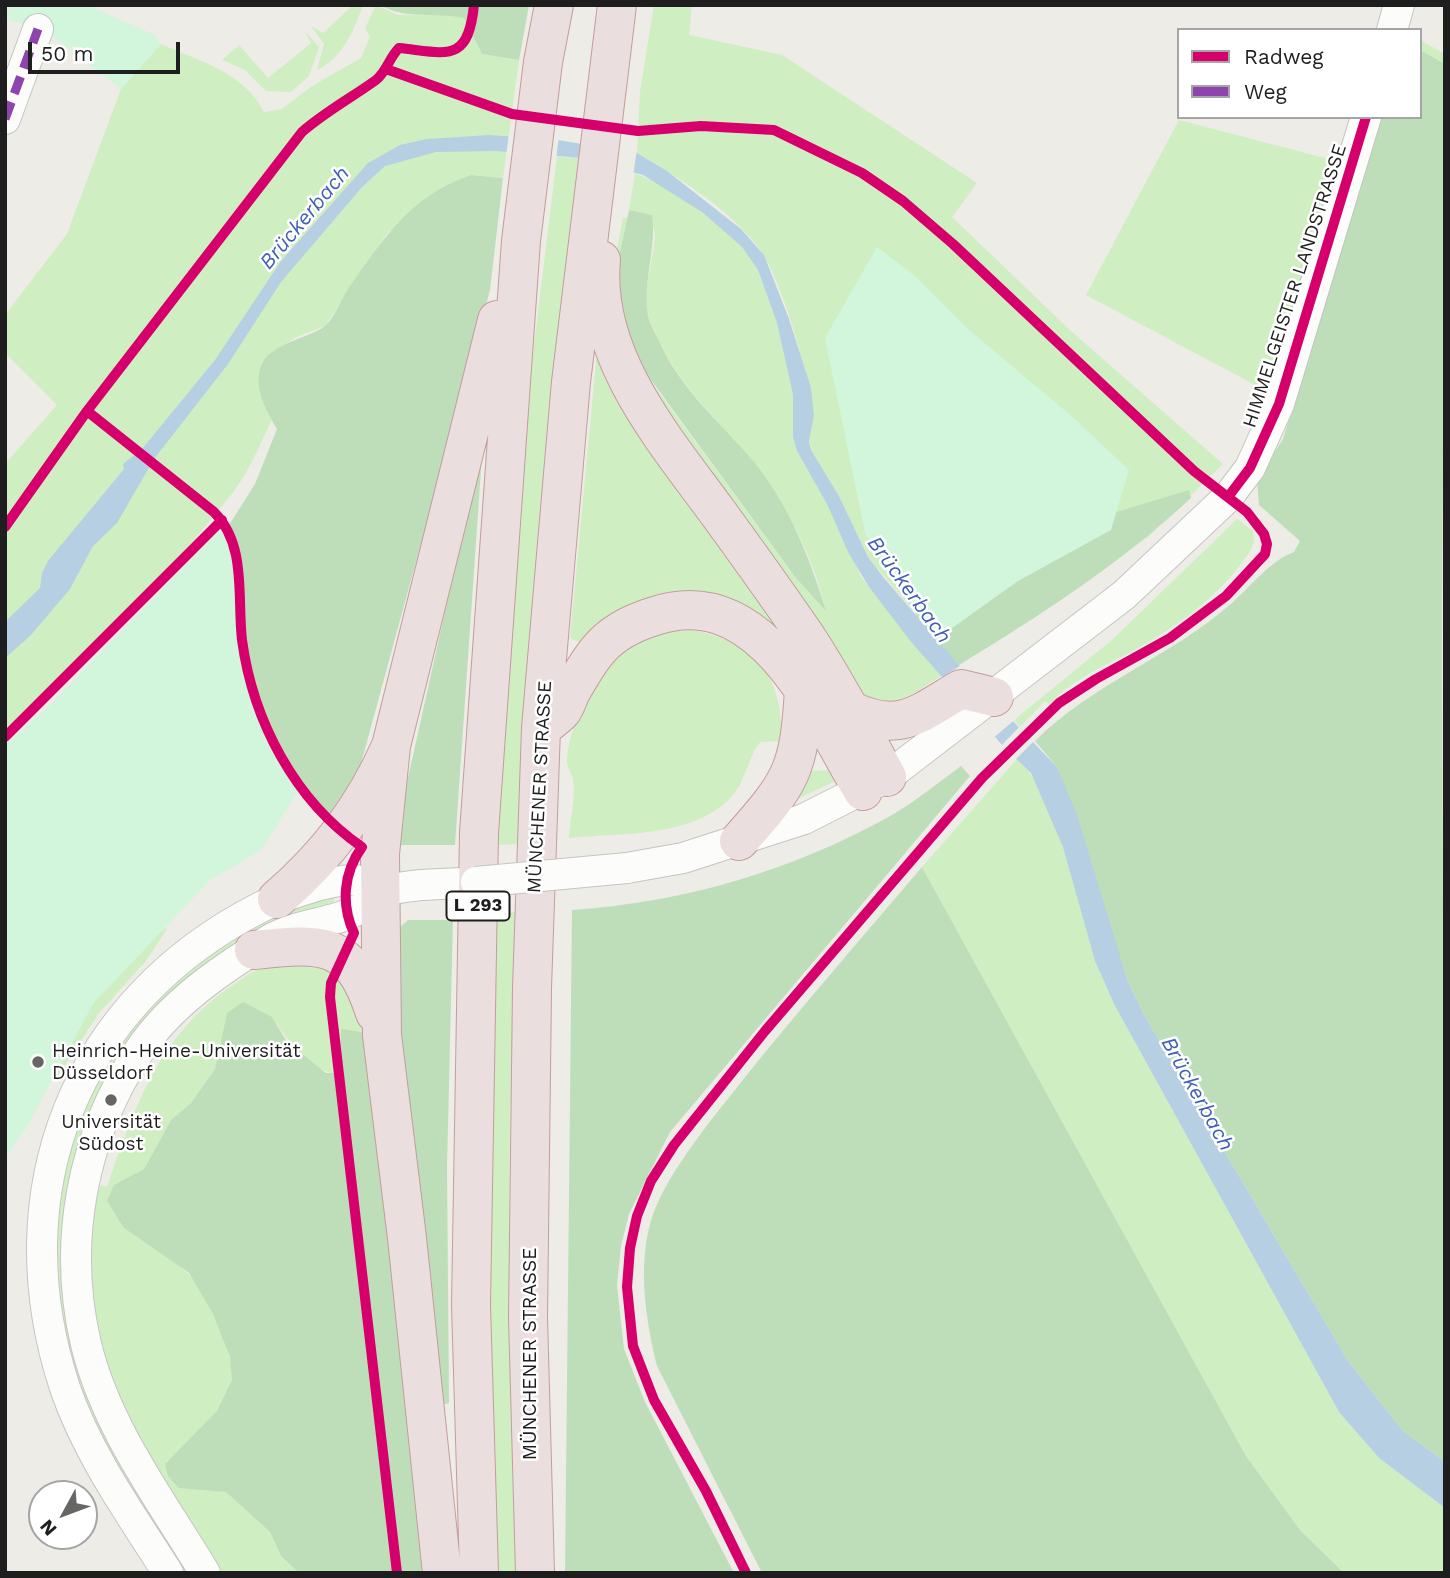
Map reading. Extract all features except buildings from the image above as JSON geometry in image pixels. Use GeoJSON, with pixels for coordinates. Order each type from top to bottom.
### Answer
{"type":"FeatureCollection","features":[{"type":"Feature","properties":{"kind":"highway","name":"L 293"},"geometry":{"type":"LineString","coordinates":[[479,1573],[471,1305],[479,833],[521,241],[543,62],[554,5]]}},
{"type":"Feature","properties":{"kind":"highway","name":"MÜNCHENER STRASSE"},"geometry":{"type":"LineString","coordinates":[[535,1573],[528,1317],[532,988],[541,728],[568,410],[599,213],[602,117],[617,5]]}},
{"type":"Feature","properties":{"kind":"highway"},"geometry":{"type":"LineString","coordinates":[[599,213],[600,270],[607,320],[618,357],[632,388],[662,436],[807,638],[850,710],[875,784]]}},
{"type":"Feature","properties":{"kind":"highway"},"geometry":{"type":"LineString","coordinates":[[442,1573],[407,1238],[382,1035],[380,854],[391,746],[511,265],[521,241]]}},
{"type":"Feature","properties":{"kind":"highway"},"geometry":{"type":"LineString","coordinates":[[541,728],[563,710],[600,648],[629,626],[667,612],[688,610],[715,615],[760,637],[875,784]]}},
{"type":"Feature","properties":{"kind":"highway"},"geometry":{"type":"LineString","coordinates":[[850,710],[883,723],[902,722],[926,729],[961,688],[994,697]]}},
{"type":"Feature","properties":{"kind":"highway"},"geometry":{"type":"LineString","coordinates":[[739,841],[779,795],[788,779],[801,742],[804,690]]}},
{"type":"Feature","properties":{"kind":"highway"},"geometry":{"type":"LineString","coordinates":[[277,899],[320,860],[350,823],[374,785],[391,746]]}},
{"type":"Feature","properties":{"kind":"highway"},"geometry":{"type":"LineString","coordinates":[[254,950],[307,945],[329,949],[343,958],[367,987],[382,1035]]}},
{"type":"Feature","properties":{"kind":"street"},"geometry":{"type":"LineString","coordinates":[[1393,28],[1399,5]]}},
{"type":"Feature","properties":{"kind":"street"},"geometry":{"type":"LineString","coordinates":[[5,118],[38,29]]}},
{"type":"Feature","properties":{"kind":"street","name":"HIMMELGEISTER LANDSTRASSE"},"geometry":{"type":"LineString","coordinates":[[994,697],[1067,641],[1183,542],[1228,497],[1250,468],[1279,404],[1365,119]]}},
{"type":"Feature","properties":{"kind":"street"},"geometry":{"type":"LineString","coordinates":[[205,1573],[127,1446],[96,1378],[80,1314],[76,1241],[86,1168],[111,1100],[140,1050],[200,987],[254,950],[299,927],[361,908],[380,892],[628,868],[683,858],[804,819],[875,784],[926,729]]}},
{"type":"Feature","properties":{"kind":"street"},"geometry":{"type":"LineString","coordinates":[[167,1573],[100,1464],[66,1390],[53,1347],[44,1295],[40,1241],[43,1206],[66,1112],[86,1068],[117,1019],[142,991],[185,954],[225,926],[277,899],[347,880],[365,881],[380,892]]}},
{"type":"Feature","properties":{"kind":"green space"},"geometry":{"type":"Polygon","coordinates":[[[5,5],[87,5],[155,35],[161,44],[121,89],[45,30],[5,19],[5,5]]]}},
{"type":"Feature","properties":{"kind":"green space"},"geometry":{"type":"Polygon","coordinates":[[[353,5],[363,5],[351,34],[333,59],[317,70],[324,44],[311,26],[323,33],[353,5]]]}},
{"type":"Feature","properties":{"kind":"green space"},"geometry":{"type":"Polygon","coordinates":[[[376,5],[398,15],[443,14],[464,18],[482,54],[519,60],[503,178],[471,175],[387,233],[325,326],[294,338],[282,348],[269,415],[272,420],[240,483],[181,555],[125,616],[5,731],[5,464],[57,405],[5,353],[5,315],[67,234],[121,89],[161,44],[233,77],[255,98],[264,112],[282,109],[312,86],[361,58],[370,37],[365,28],[376,5]]]}},
{"type":"Feature","properties":{"kind":"green space"},"geometry":{"type":"Polygon","coordinates":[[[380,5],[529,5],[519,60],[482,54],[464,18],[400,13],[380,5]]]}},
{"type":"Feature","properties":{"kind":"green space"},"geometry":{"type":"Polygon","coordinates":[[[654,5],[692,5],[689,35],[782,55],[977,183],[952,217],[1071,331],[1223,464],[1148,537],[959,665],[868,557],[839,496],[811,450],[813,413],[805,373],[784,300],[765,258],[743,229],[715,205],[637,153],[640,92],[654,5]]]}},
{"type":"Feature","properties":{"kind":"green space"},"geometry":{"type":"Polygon","coordinates":[[[305,31],[319,47],[309,76],[291,92],[266,91],[245,70],[222,60],[239,45],[268,78],[311,43],[305,31]]]}},
{"type":"Feature","properties":{"kind":"green space"},"geometry":{"type":"Polygon","coordinates":[[[1422,41],[1445,54],[1445,64],[1422,51],[1422,41]]]}},
{"type":"Feature","properties":{"kind":"green space"},"geometry":{"type":"Polygon","coordinates":[[[1422,51],[1445,64],[1442,637],[1445,1462],[1403,1431],[1348,1361],[1147,1020],[1128,982],[1057,767],[1035,741],[1082,703],[1208,622],[1269,567],[1294,552],[1300,541],[1259,505],[1257,479],[1283,439],[1380,119],[1422,119],[1422,51]]]}},
{"type":"Feature","properties":{"kind":"green space"},"geometry":{"type":"Polygon","coordinates":[[[1179,120],[1340,162],[1274,395],[1086,295],[1179,120]]]}},
{"type":"Feature","properties":{"kind":"green space"},"geometry":{"type":"Polygon","coordinates":[[[557,157],[581,158],[519,844],[493,845],[529,386],[557,157]]]}},
{"type":"Feature","properties":{"kind":"green space"},"geometry":{"type":"Polygon","coordinates":[[[635,173],[670,189],[702,212],[742,247],[758,270],[777,323],[793,395],[793,437],[797,451],[828,506],[862,578],[941,676],[903,700],[889,701],[884,712],[856,691],[789,589],[636,375],[617,324],[613,288],[614,265],[623,218],[627,218],[616,271],[616,294],[628,339],[655,387],[796,578],[825,609],[806,552],[776,494],[753,462],[682,379],[659,342],[650,321],[646,300],[655,234],[651,215],[629,210],[635,173]]]}},
{"type":"Feature","properties":{"kind":"green space"},"geometry":{"type":"Polygon","coordinates":[[[471,175],[503,178],[490,290],[350,804],[335,822],[302,781],[275,736],[255,688],[244,636],[239,565],[229,525],[255,484],[277,429],[259,389],[259,372],[267,357],[274,351],[328,323],[373,253],[415,207],[450,184],[471,175]]]}},
{"type":"Feature","properties":{"kind":"green space"},"geometry":{"type":"Polygon","coordinates":[[[629,210],[652,215],[653,240],[647,303],[654,332],[678,375],[754,462],[778,496],[813,571],[826,611],[796,578],[638,362],[628,339],[616,271],[629,210]]]}},
{"type":"Feature","properties":{"kind":"green space"},"geometry":{"type":"Polygon","coordinates":[[[877,247],[915,276],[969,330],[1075,419],[1129,470],[1111,530],[1018,581],[941,636],[903,594],[865,534],[825,338],[877,247]]]}},
{"type":"Feature","properties":{"kind":"green space"},"geometry":{"type":"Polygon","coordinates":[[[597,351],[783,626],[775,631],[752,614],[585,645],[570,638],[597,351]]]}},
{"type":"Feature","properties":{"kind":"green space"},"geometry":{"type":"Polygon","coordinates":[[[483,441],[455,845],[393,845],[483,441]]]}},
{"type":"Feature","properties":{"kind":"green space"},"geometry":{"type":"Polygon","coordinates":[[[848,449],[872,451],[1107,515],[1189,490],[1191,498],[1136,545],[1079,588],[959,665],[921,623],[865,534],[848,449]]]}},
{"type":"Feature","properties":{"kind":"green space"},"geometry":{"type":"Polygon","coordinates":[[[1237,519],[1253,531],[1253,545],[1220,588],[1197,609],[1158,636],[1071,685],[1049,704],[1045,701],[1020,727],[1014,720],[1112,640],[1237,519]]]}},
{"type":"Feature","properties":{"kind":"green space","name":"Heinrich-Heine-Universität Düsseldorf"},"geometry":{"type":"Polygon","coordinates":[[[220,529],[226,530],[231,542],[248,677],[259,716],[299,790],[261,850],[209,881],[93,1004],[27,1127],[5,1157],[5,745],[51,704],[220,529]]]}},
{"type":"Feature","properties":{"kind":"green space"},"geometry":{"type":"Polygon","coordinates":[[[693,630],[734,644],[749,653],[762,666],[771,680],[777,698],[782,741],[760,742],[733,795],[717,809],[699,819],[656,831],[569,838],[574,793],[573,779],[567,763],[570,742],[575,723],[593,687],[605,670],[634,644],[655,634],[693,630]]]}},
{"type":"Feature","properties":{"kind":"green space"},"geometry":{"type":"Polygon","coordinates":[[[1018,758],[1034,779],[1057,827],[1095,959],[1114,1004],[1339,1412],[1379,1458],[1445,1508],[1445,1573],[1344,1573],[1300,1530],[1246,1456],[922,867],[1018,758]]]}},
{"type":"Feature","properties":{"kind":"green space"},"geometry":{"type":"Polygon","coordinates":[[[961,766],[970,776],[670,1132],[629,1214],[621,1246],[617,1285],[624,1349],[645,1402],[734,1573],[565,1573],[572,910],[656,900],[777,868],[854,835],[892,815],[961,766]]]}},
{"type":"Feature","properties":{"kind":"green space"},"geometry":{"type":"Polygon","coordinates":[[[836,770],[846,776],[795,800],[807,771],[836,770]]]}},
{"type":"Feature","properties":{"kind":"green space"},"geometry":{"type":"Polygon","coordinates":[[[922,867],[1246,1456],[1300,1530],[1344,1573],[762,1573],[657,1366],[645,1295],[646,1241],[656,1207],[665,1189],[701,1134],[783,1031],[922,867]]]}},
{"type":"Feature","properties":{"kind":"green space"},"geometry":{"type":"Polygon","coordinates":[[[334,895],[334,907],[120,1062],[71,1316],[198,1573],[180,1573],[127,1488],[74,1387],[51,1244],[71,1134],[110,1054],[190,962],[282,912],[334,895]]]}},
{"type":"Feature","properties":{"kind":"green space"},"geometry":{"type":"Polygon","coordinates":[[[515,912],[509,1169],[510,1325],[520,1573],[494,1573],[485,1289],[493,913],[515,912]]]}},
{"type":"Feature","properties":{"kind":"green space"},"geometry":{"type":"Polygon","coordinates":[[[408,920],[453,920],[447,1166],[449,1403],[439,1406],[389,954],[396,931],[408,920]]]}},
{"type":"Feature","properties":{"kind":"green space"},"geometry":{"type":"Polygon","coordinates":[[[155,928],[167,929],[145,962],[99,1013],[55,1080],[39,1078],[16,1045],[155,928]]]}},
{"type":"Feature","properties":{"kind":"green space"},"geometry":{"type":"Polygon","coordinates":[[[315,963],[342,975],[367,1033],[341,1073],[332,1073],[312,1063],[292,1044],[272,1017],[227,1013],[215,1069],[191,1103],[171,1120],[144,1169],[115,1185],[124,1228],[179,1266],[193,1280],[210,1306],[224,1339],[232,1369],[232,1380],[222,1404],[205,1426],[165,1464],[204,1489],[226,1492],[270,1532],[281,1556],[299,1573],[223,1573],[152,1460],[113,1382],[100,1341],[91,1298],[89,1253],[92,1219],[101,1185],[107,1187],[139,1102],[166,1052],[184,1029],[205,1007],[257,970],[273,965],[315,963]]]}},
{"type":"Feature","properties":{"kind":"green space"},"geometry":{"type":"Polygon","coordinates":[[[243,1002],[272,1017],[287,1042],[326,1073],[341,1073],[341,1029],[367,1033],[431,1573],[299,1573],[281,1556],[270,1532],[226,1492],[179,1488],[168,1476],[165,1464],[217,1411],[232,1380],[230,1357],[213,1314],[189,1273],[124,1228],[107,1201],[114,1185],[144,1169],[171,1120],[191,1103],[215,1069],[227,1013],[243,1002]]]}},
{"type":"Feature","properties":{"kind":"water"},"geometry":{"type":"Polygon","coordinates":[[[490,135],[558,140],[637,153],[667,171],[741,229],[764,255],[789,319],[811,388],[814,416],[809,442],[811,450],[839,496],[868,557],[959,665],[1057,767],[1077,815],[1128,982],[1147,1020],[1348,1361],[1403,1431],[1445,1462],[1445,1508],[1379,1458],[1339,1412],[1114,1004],[1095,961],[1063,847],[1031,773],[1002,745],[912,643],[869,587],[848,552],[828,506],[797,451],[793,437],[793,395],[777,323],[758,270],[742,247],[702,212],[643,175],[581,158],[496,151],[436,152],[385,166],[362,187],[281,282],[228,364],[154,459],[117,523],[93,546],[70,589],[30,636],[5,658],[5,622],[40,588],[42,573],[48,561],[124,469],[123,464],[142,449],[215,360],[281,261],[368,163],[400,145],[427,139],[490,135]]]}},
{"type":"Feature","properties":{"kind":"pier"},"geometry":{"type":"Polygon","coordinates":[[[509,133],[559,136],[556,160],[506,157],[509,133]]]}},
{"type":"Feature","properties":{"kind":"pier"},"geometry":{"type":"Polygon","coordinates":[[[583,139],[637,149],[633,176],[581,162],[583,139]]]}},
{"type":"Feature","properties":{"kind":"pier"},"geometry":{"type":"Polygon","coordinates":[[[139,447],[157,461],[153,470],[133,453],[139,447]]]}},
{"type":"Feature","properties":{"kind":"pier"},"geometry":{"type":"Polygon","coordinates":[[[963,664],[1017,718],[992,739],[939,679],[963,664]]]}},
{"type":"Feature","properties":{"kind":"pier"},"geometry":{"type":"Polygon","coordinates":[[[1022,724],[1037,738],[1015,760],[999,748],[1022,724]]]}},
{"type":"Feature","properties":{"kind":"marked path"},"geometry":{"type":"LineString","coordinates":[[5,119],[38,29]]}},
{"type":"Feature","properties":{"kind":"cycle path"},"geometry":{"type":"LineString","coordinates":[[5,527],[87,411],[302,132],[376,80],[399,48],[442,52],[460,46],[471,24],[474,5]]}},
{"type":"Feature","properties":{"kind":"cycle path"},"geometry":{"type":"LineString","coordinates":[[386,69],[512,114],[638,131],[701,126],[774,130],[862,173],[903,201],[953,244],[1194,471],[1247,512],[1264,534],[1267,544],[1265,554],[1226,596],[1170,638],[1059,703],[982,778],[765,1031],[674,1145],[651,1181],[637,1216],[630,1248],[627,1287],[633,1346],[654,1400],[706,1491],[746,1573]]}},
{"type":"Feature","properties":{"kind":"cycle path"},"geometry":{"type":"LineString","coordinates":[[1228,497],[1250,468],[1279,404],[1365,119]]}},
{"type":"Feature","properties":{"kind":"cycle path"},"geometry":{"type":"LineString","coordinates":[[87,411],[214,512],[224,525],[236,556],[242,640],[248,670],[267,729],[297,783],[338,828],[362,847],[351,867],[346,889],[347,911],[354,933],[331,983],[330,997],[397,1573]]}},
{"type":"Feature","properties":{"kind":"cycle path"},"geometry":{"type":"LineString","coordinates":[[5,737],[222,520]]}},
{"type":"Feature","properties":{"kind":"place","name":"Heinrich-Heine-Universität Düsseldorf"},"geometry":{"type":"Point","coordinates":[38,1062]}},
{"type":"Feature","properties":{"kind":"place","name":"Universität Südost"},"geometry":{"type":"Point","coordinates":[111,1100]}},
{"type":"Feature","properties":{"kind":"water label","name":"Brückerbach"},"geometry":{"type":"Point","coordinates":[305,218]}},
{"type":"Feature","properties":{"kind":"water label","name":"Brückerbach"},"geometry":{"type":"Point","coordinates":[909,590]}},
{"type":"Feature","properties":{"kind":"water label","name":"Brückerbach"},"geometry":{"type":"Point","coordinates":[1197,1094]}}]}
